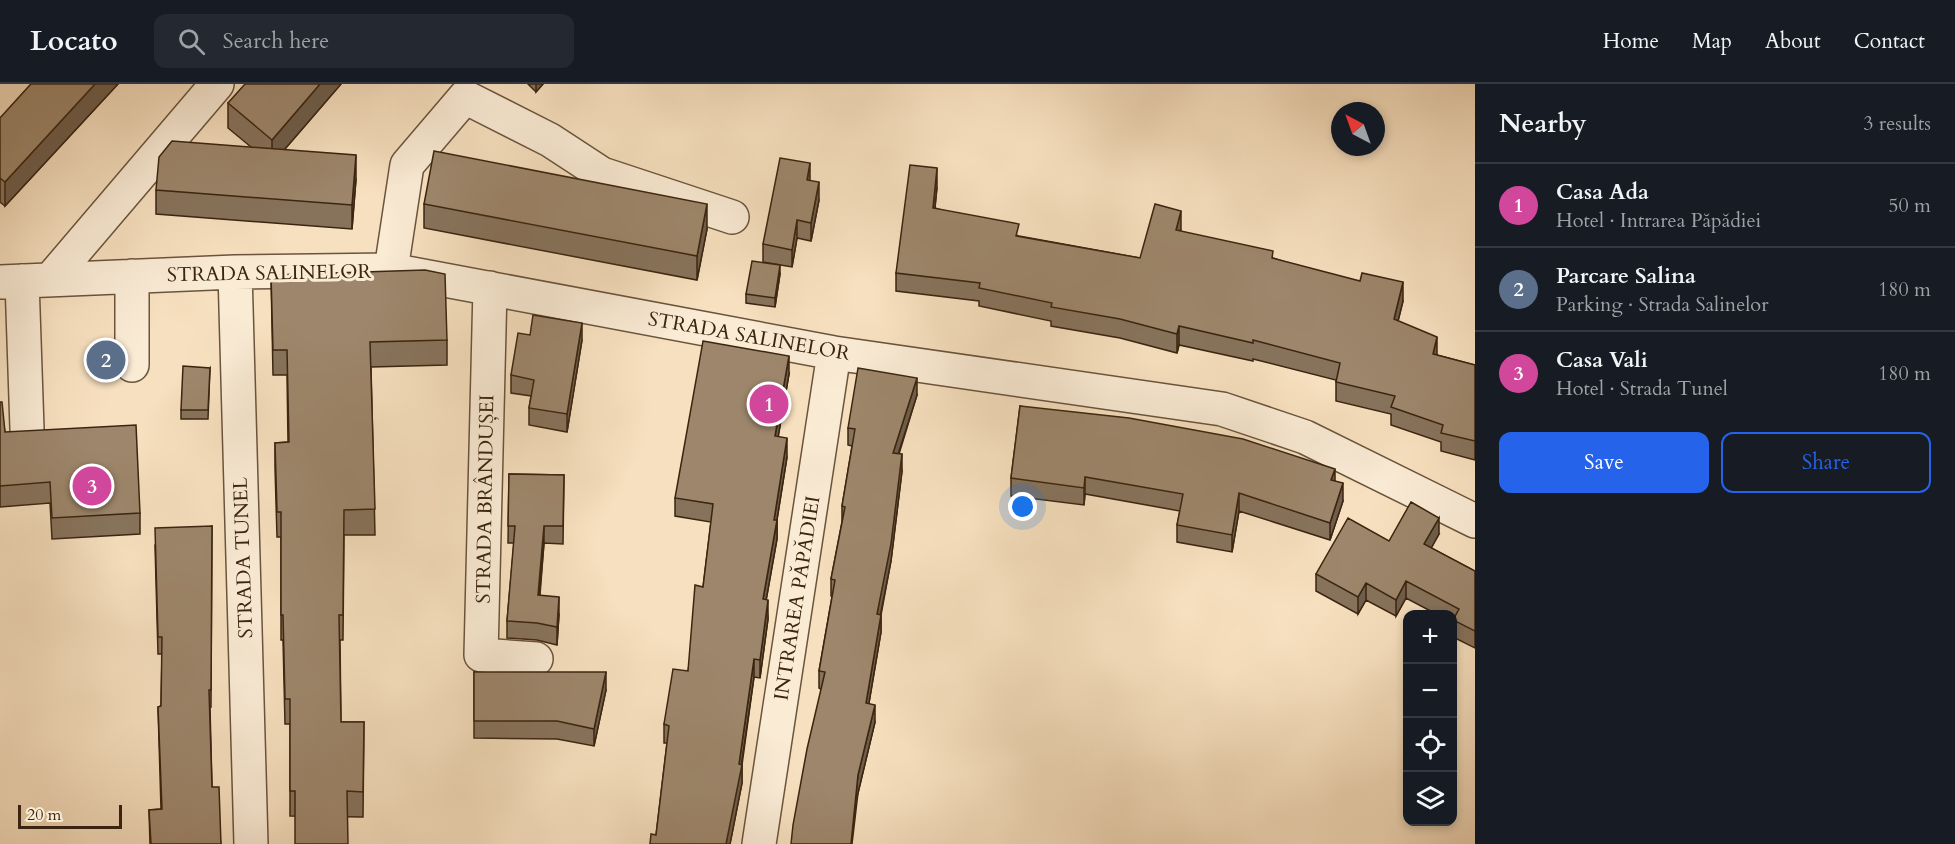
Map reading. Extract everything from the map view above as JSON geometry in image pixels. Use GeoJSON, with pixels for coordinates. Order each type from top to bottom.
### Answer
{"type":"FeatureCollection","features":[{"type":"Feature","properties":{"kind":"street"},"geometry":{"type":"LineString","coordinates":[[27,429],[24,281],[217,84]]}},
{"type":"Feature","properties":{"kind":"street"},"geometry":{"type":"LineString","coordinates":[[391,270],[407,165],[465,97],[550,140],[602,174],[732,217]]}},
{"type":"Feature","properties":{"kind":"street","name":"STRADA SALINELOR"},"geometry":{"type":"LineString","coordinates":[[24,281],[235,272],[391,270],[834,353],[1222,409],[1305,437],[1475,521]]}},
{"type":"Feature","properties":{"kind":"street","name":"STRADA TUNEL"},"geometry":{"type":"LineString","coordinates":[[235,272],[251,844]]}},
{"type":"Feature","properties":{"kind":"street"},"geometry":{"type":"LineString","coordinates":[[132,276],[132,365]]}},
{"type":"Feature","properties":{"kind":"street","name":"STRADA BRÂNDUȘEI"},"geometry":{"type":"LineString","coordinates":[[490,288],[481,655],[536,659]]}},
{"type":"Feature","properties":{"kind":"street","name":"INTRAREA PĂPĂDIEI"},"geometry":{"type":"LineString","coordinates":[[759,844],[834,353]]}},
{"type":"Feature","properties":{"kind":"building"},"geometry":{"type":"Polygon","coordinates":[[[31,84],[95,84],[5,182],[0,178],[0,118],[31,84]]]}},
{"type":"Feature","properties":{"kind":"building"},"geometry":{"type":"Polygon","coordinates":[[[245,84],[320,84],[272,140],[228,103],[245,84]]]}},
{"type":"Feature","properties":{"kind":"building"},"geometry":{"type":"Polygon","coordinates":[[[172,141],[356,155],[352,205],[156,190],[159,157],[172,141]]]}},
{"type":"Feature","properties":{"kind":"building"},"geometry":{"type":"Polygon","coordinates":[[[434,151],[707,204],[697,256],[424,204],[434,151]]]}},
{"type":"Feature","properties":{"kind":"building"},"geometry":{"type":"Polygon","coordinates":[[[780,158],[810,163],[807,180],[819,182],[811,223],[797,220],[792,250],[763,244],[780,158]]]}},
{"type":"Feature","properties":{"kind":"building"},"geometry":{"type":"Polygon","coordinates":[[[910,165],[937,168],[933,208],[1019,224],[1016,236],[1140,258],[1155,204],[1181,211],[1176,230],[1273,251],[1272,258],[1360,281],[1362,273],[1403,282],[1394,319],[1437,337],[1433,354],[1475,365],[1475,441],[1441,433],[1443,425],[1391,407],[1395,396],[1336,382],[1340,363],[1253,340],[1253,343],[1179,326],[1177,334],[1120,319],[1051,307],[1052,303],[979,288],[980,283],[896,273],[910,165]]]}},
{"type":"Feature","properties":{"kind":"building"},"geometry":{"type":"Polygon","coordinates":[[[752,261],[780,265],[775,298],[746,294],[752,261]]]}},
{"type":"Feature","properties":{"kind":"building"},"geometry":{"type":"Polygon","coordinates":[[[425,270],[445,274],[447,340],[370,342],[375,509],[344,510],[343,615],[339,615],[341,722],[364,722],[363,792],[347,791],[348,844],[295,844],[295,791],[290,791],[290,699],[285,699],[283,615],[281,615],[281,512],[277,512],[275,443],[289,442],[287,350],[273,350],[271,275],[425,270]]]}},
{"type":"Feature","properties":{"kind":"building"},"geometry":{"type":"Polygon","coordinates":[[[533,315],[582,323],[567,414],[529,408],[534,380],[511,375],[518,333],[530,335],[533,315]]]}},
{"type":"Feature","properties":{"kind":"building"},"geometry":{"type":"Polygon","coordinates":[[[703,341],[789,356],[775,436],[787,438],[774,520],[777,520],[763,599],[768,600],[760,660],[754,659],[739,764],[742,765],[726,844],[650,844],[651,834],[656,835],[669,726],[664,724],[673,669],[688,671],[695,585],[703,587],[713,504],[675,498],[703,341]]]}},
{"type":"Feature","properties":{"kind":"building"},"geometry":{"type":"Polygon","coordinates":[[[183,366],[210,368],[208,410],[181,410],[183,366]]]}},
{"type":"Feature","properties":{"kind":"building"},"geometry":{"type":"Polygon","coordinates":[[[858,368],[917,378],[893,453],[902,454],[891,544],[877,614],[881,615],[866,703],[875,705],[858,775],[851,844],[791,844],[807,749],[825,672],[819,671],[835,580],[831,579],[845,507],[842,506],[855,429],[848,428],[858,368]]]}},
{"type":"Feature","properties":{"kind":"building"},"geometry":{"type":"Polygon","coordinates":[[[0,402],[2,402],[5,432],[136,425],[140,513],[52,518],[50,482],[0,486],[0,402]]]}},
{"type":"Feature","properties":{"kind":"building"},"geometry":{"type":"Polygon","coordinates":[[[1020,406],[1129,418],[1243,439],[1335,469],[1331,480],[1343,483],[1330,523],[1239,493],[1232,535],[1177,525],[1183,494],[1085,477],[1084,488],[1011,478],[1020,406]]]}},
{"type":"Feature","properties":{"kind":"building"},"geometry":{"type":"Polygon","coordinates":[[[509,474],[564,475],[563,526],[544,526],[538,595],[559,597],[557,627],[507,621],[515,526],[508,526],[509,474]]]}},
{"type":"Feature","properties":{"kind":"building"},"geometry":{"type":"Polygon","coordinates":[[[1411,502],[1439,518],[1424,544],[1475,571],[1475,631],[1457,622],[1459,609],[1406,581],[1396,600],[1366,583],[1358,597],[1316,574],[1348,518],[1389,541],[1411,502]]]}},
{"type":"Feature","properties":{"kind":"building"},"geometry":{"type":"Polygon","coordinates":[[[212,526],[211,690],[209,690],[212,787],[219,787],[221,844],[151,844],[149,810],[162,809],[158,707],[161,706],[162,637],[158,637],[155,528],[212,526]]]}},
{"type":"Feature","properties":{"kind":"building"},"geometry":{"type":"Polygon","coordinates":[[[474,672],[606,672],[594,729],[557,721],[474,721],[474,672]]]}},
{"type":"Feature","properties":{"kind":"place","name":"Parcare Salina"},"geometry":{"type":"Point","coordinates":[106,360]}},
{"type":"Feature","properties":{"kind":"place","name":"Casa Ada"},"geometry":{"type":"Point","coordinates":[769,404]}},
{"type":"Feature","properties":{"kind":"place","name":"Casa Vali"},"geometry":{"type":"Point","coordinates":[92,486]}}]}
